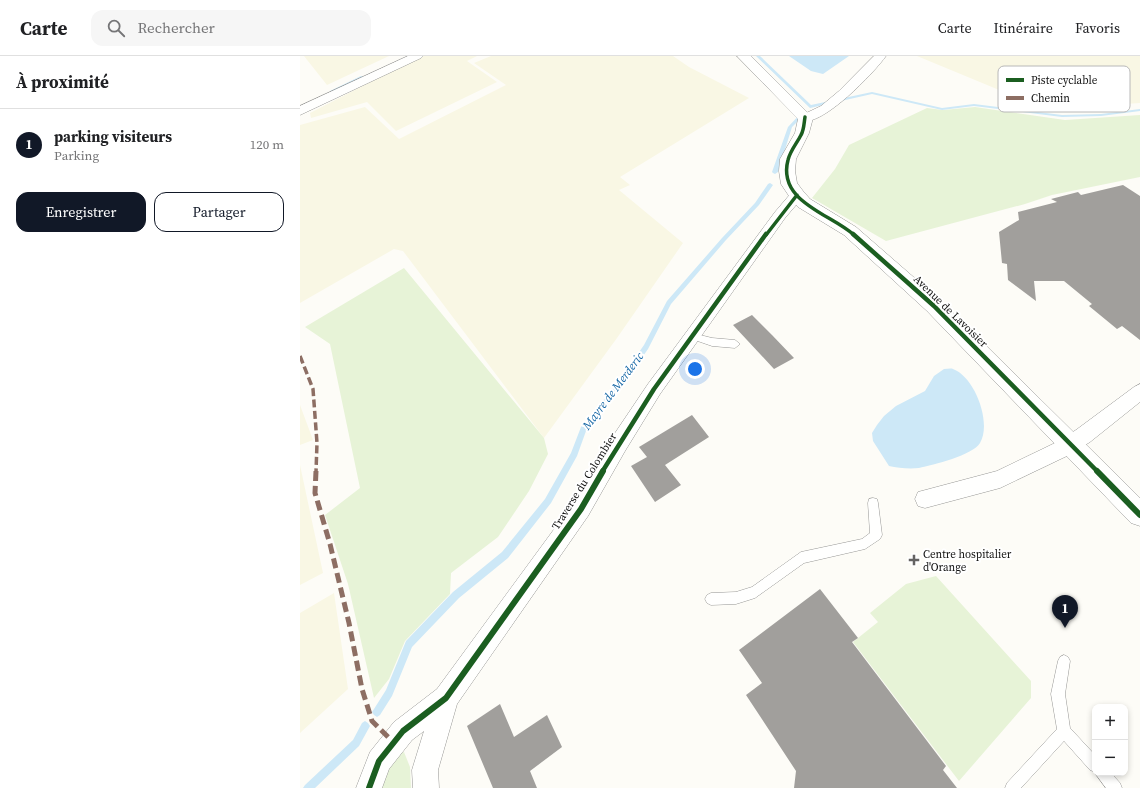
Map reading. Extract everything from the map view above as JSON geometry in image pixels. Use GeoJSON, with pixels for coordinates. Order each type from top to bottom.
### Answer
{"type":"FeatureCollection","features":[{"type":"Feature","properties":{"kind":"street"},"geometry":{"type":"LineString","coordinates":[[300,111],[417,56]]}},
{"type":"Feature","properties":{"kind":"street"},"geometry":{"type":"LineString","coordinates":[[744,56],[803,115],[833,102],[880,56]]}},
{"type":"Feature","properties":{"kind":"street","name":"Avenue de Lavoisier"},"geometry":{"type":"LineString","coordinates":[[803,115],[802,133],[788,159],[787,171],[789,184],[797,195],[804,203],[850,231],[934,306],[1140,515]]}},
{"type":"Feature","properties":{"kind":"street","name":"Traverse du Colombier"},"geometry":{"type":"LineString","coordinates":[[369,788],[378,761],[403,731],[446,698],[581,509],[618,445],[654,390],[775,222],[797,195]]}},
{"type":"Feature","properties":{"kind":"street"},"geometry":{"type":"LineString","coordinates":[[925,499],[1000,479],[1071,444],[1140,392]]}},
{"type":"Feature","properties":{"kind":"street"},"geometry":{"type":"LineString","coordinates":[[426,788],[425,770],[446,698]]}},
{"type":"Feature","properties":{"kind":"lane"},"geometry":{"type":"LineString","coordinates":[[692,336],[712,342],[735,344]]}},
{"type":"Feature","properties":{"kind":"lane"},"geometry":{"type":"LineString","coordinates":[[711,599],[736,598],[755,592],[801,558],[864,544],[876,535],[873,503]]}},
{"type":"Feature","properties":{"kind":"lane"},"geometry":{"type":"LineString","coordinates":[[1064,661],[1058,694],[1064,731],[1092,762]]}},
{"type":"Feature","properties":{"kind":"lane"},"geometry":{"type":"LineString","coordinates":[[1012,788],[1064,731]]}},
{"type":"Feature","properties":{"kind":"lane"},"geometry":{"type":"LineString","coordinates":[[1105,776],[1115,788]]}},
{"type":"Feature","properties":{"kind":"shaded area"},"geometry":{"type":"Polygon","coordinates":[[[304,56],[389,56],[327,85],[304,56]]]}},
{"type":"Feature","properties":{"kind":"shaded area"},"geometry":{"type":"Polygon","coordinates":[[[421,56],[477,56],[467,61],[497,82],[396,131],[367,102],[311,118],[310,113],[421,56]]]}},
{"type":"Feature","properties":{"kind":"shaded area"},"geometry":{"type":"Polygon","coordinates":[[[491,56],[673,56],[689,67],[749,98],[620,177],[630,185],[619,190],[683,243],[617,338],[544,438],[403,251],[394,249],[300,303],[300,125],[365,107],[399,139],[506,85],[474,63],[491,56]]]}},
{"type":"Feature","properties":{"kind":"shaded area"},"geometry":{"type":"Polygon","coordinates":[[[917,56],[1140,56],[1140,103],[1130,104],[1130,66],[998,66],[998,90],[917,56]]]}},
{"type":"Feature","properties":{"kind":"shaded area"},"geometry":{"type":"Polygon","coordinates":[[[300,405],[313,440],[300,445],[300,405]]]}},
{"type":"Feature","properties":{"kind":"shaded area"},"geometry":{"type":"Polygon","coordinates":[[[300,465],[323,573],[300,585],[300,465]]]}},
{"type":"Feature","properties":{"kind":"shaded area"},"geometry":{"type":"Polygon","coordinates":[[[334,593],[348,689],[300,733],[300,613],[334,593]]]}},
{"type":"Feature","properties":{"kind":"green space"},"geometry":{"type":"Polygon","coordinates":[[[975,107],[998,110],[998,112],[1010,112],[1065,120],[1140,115],[1140,177],[1052,195],[1025,204],[886,241],[812,198],[835,169],[849,145],[927,108],[943,110],[975,107]]]}},
{"type":"Feature","properties":{"kind":"green space"},"geometry":{"type":"Polygon","coordinates":[[[404,268],[544,438],[548,454],[529,491],[498,537],[451,573],[450,594],[405,641],[389,679],[374,698],[348,584],[325,515],[360,488],[330,344],[305,327],[404,268]]]}},
{"type":"Feature","properties":{"kind":"green space"},"geometry":{"type":"Polygon","coordinates":[[[936,576],[1031,681],[1031,698],[959,781],[853,642],[878,622],[870,613],[906,584],[936,576]]]}},
{"type":"Feature","properties":{"kind":"green space"},"geometry":{"type":"Polygon","coordinates":[[[404,752],[410,767],[411,788],[376,788],[390,757],[404,752]]]}},
{"type":"Feature","properties":{"kind":"water"},"geometry":{"type":"Polygon","coordinates":[[[789,56],[849,56],[823,74],[811,71],[789,56]]]}},
{"type":"Feature","properties":{"kind":"water"},"geometry":{"type":"Polygon","coordinates":[[[944,369],[952,369],[961,374],[968,381],[974,391],[983,413],[983,434],[980,443],[969,452],[933,465],[919,468],[889,466],[873,441],[872,433],[884,416],[896,406],[925,391],[934,376],[944,369]]]}},
{"type":"Feature","properties":{"kind":"building"},"geometry":{"type":"Polygon","coordinates":[[[1123,185],[1140,196],[1140,340],[1122,326],[1117,329],[1089,306],[1092,304],[1064,281],[1034,281],[1036,301],[1008,280],[1007,264],[1002,263],[999,232],[1019,220],[1018,212],[1057,202],[1051,199],[1078,192],[1081,195],[1123,185]]]}},
{"type":"Feature","properties":{"kind":"building"},"geometry":{"type":"Polygon","coordinates":[[[752,315],[794,358],[774,369],[733,325],[752,315]]]}},
{"type":"Feature","properties":{"kind":"building"},"geometry":{"type":"Polygon","coordinates":[[[692,415],[709,437],[665,465],[681,485],[655,502],[631,466],[647,457],[639,447],[692,415]]]}},
{"type":"Feature","properties":{"kind":"building"},"geometry":{"type":"Polygon","coordinates":[[[820,589],[858,638],[852,642],[946,766],[943,770],[957,788],[794,788],[796,771],[746,695],[762,683],[739,650],[820,589]]]}},
{"type":"Feature","properties":{"kind":"building"},"geometry":{"type":"Polygon","coordinates":[[[500,704],[514,737],[547,715],[562,747],[530,771],[537,788],[493,788],[467,726],[500,704]]]}},
{"type":"Feature","properties":{"kind":"waterway"},"geometry":{"type":"LineString","coordinates":[[758,56],[810,107],[872,93],[942,109],[974,105],[998,108]]}},
{"type":"Feature","properties":{"kind":"waterway"},"geometry":{"type":"LineString","coordinates":[[332,91],[363,77]]}},
{"type":"Feature","properties":{"kind":"waterway"},"geometry":{"type":"LineString","coordinates":[[1130,111],[1140,110]]}},
{"type":"Feature","properties":{"kind":"waterway"},"geometry":{"type":"LineString","coordinates":[[1030,112],[1062,116],[1101,115],[1124,112]]}},
{"type":"Feature","properties":{"kind":"waterway","name":"Mayre de Merderic"},"geometry":{"type":"LineString","coordinates":[[775,172],[790,127],[804,113]]}},
{"type":"Feature","properties":{"kind":"waterway","name":"Mayre de Merderic"},"geometry":{"type":"LineString","coordinates":[[377,712],[389,693],[409,644],[456,595],[505,555],[548,501],[574,454],[583,429],[618,387],[646,347],[669,303],[724,239],[757,204],[770,185]]}},
{"type":"Feature","properties":{"kind":"waterway","name":"Mayre de Merderic"},"geometry":{"type":"LineString","coordinates":[[308,788],[356,743],[365,726]]}},
{"type":"Feature","properties":{"kind":"marked path"},"geometry":{"type":"LineString","coordinates":[[300,356],[313,389],[317,443],[315,493],[330,544],[349,623],[362,689],[372,721],[393,742]]}},
{"type":"Feature","properties":{"kind":"cycle path"},"geometry":{"type":"LineString","coordinates":[[805,117],[802,133],[788,159],[787,171],[789,184],[797,195],[804,203],[850,231],[934,306],[1140,515]]}},
{"type":"Feature","properties":{"kind":"cycle path"},"geometry":{"type":"LineString","coordinates":[[369,788],[379,761],[403,731],[446,698],[506,615],[581,509],[618,445],[654,389],[780,215],[797,195]]}},
{"type":"Feature","properties":{"kind":"place","name":"Centre hospitalier d'Orange"},"geometry":{"type":"Point","coordinates":[914,560]}},
{"type":"Feature","properties":{"kind":"place","name":"parking visiteurs"},"geometry":{"type":"Point","coordinates":[1065,628]}}]}
